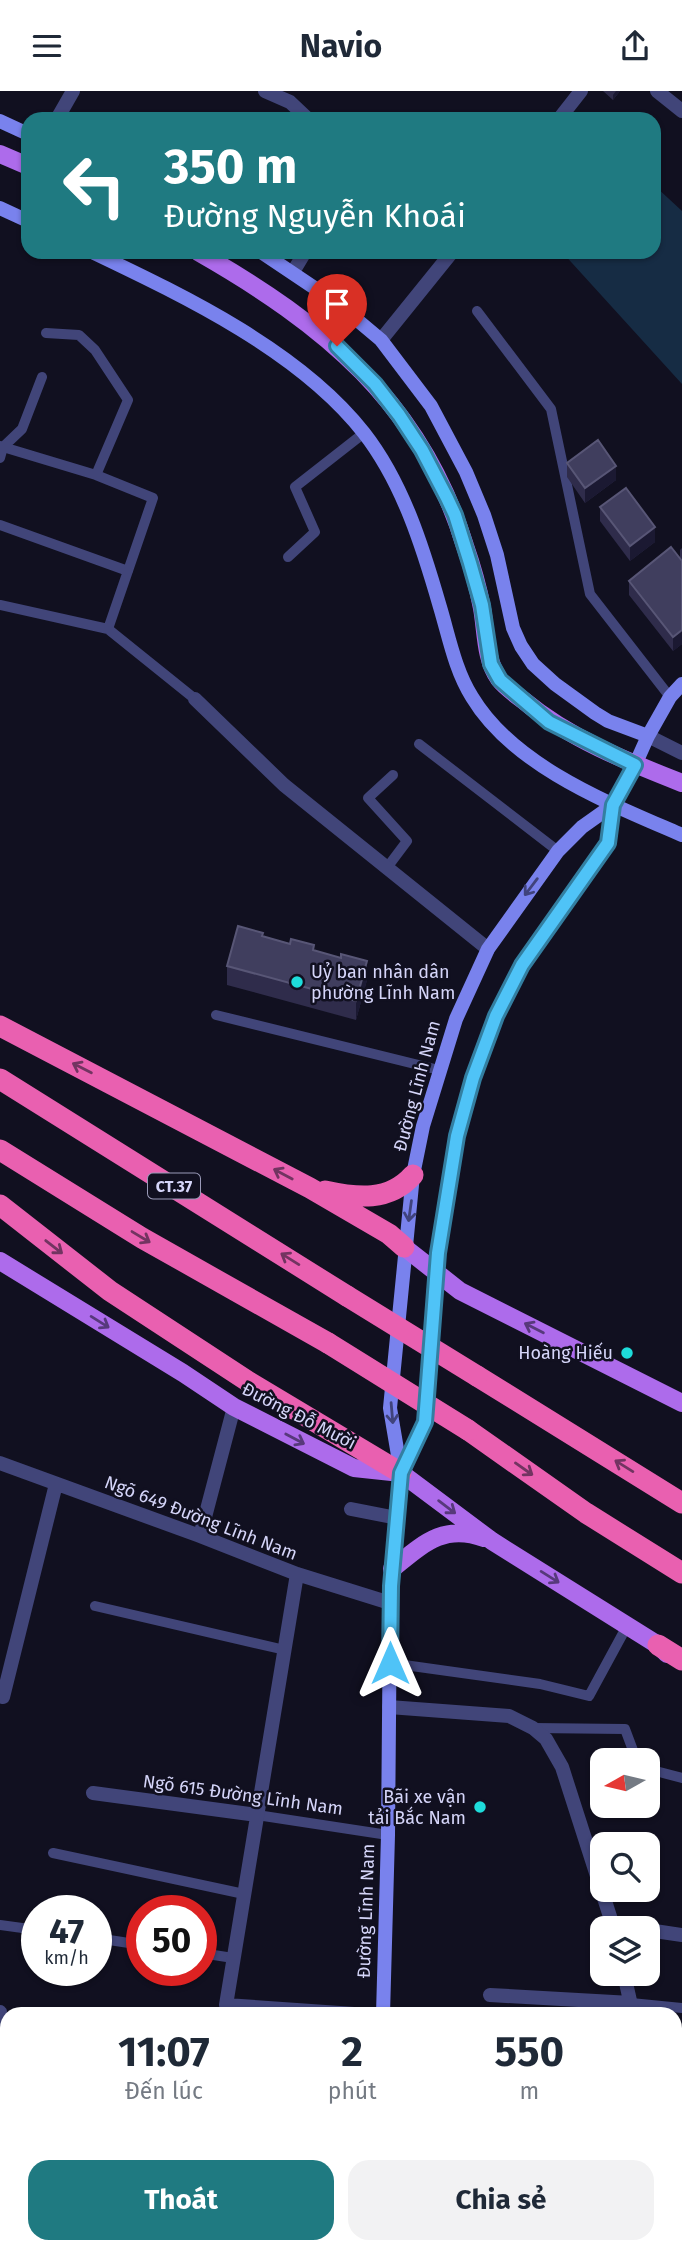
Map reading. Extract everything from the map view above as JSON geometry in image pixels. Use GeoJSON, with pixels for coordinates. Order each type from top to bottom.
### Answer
{"type":"FeatureCollection","features":[{"type":"Feature","properties":{"kind":"highway"},"geometry":{"type":"LineString","coordinates":[[0,1026],[310,1188],[389,1234],[404,1247]]}},
{"type":"Feature","properties":{"kind":"highway","name":"CT.37"},"geometry":{"type":"LineString","coordinates":[[0,1079],[682,1503]]}},
{"type":"Feature","properties":{"kind":"highway"},"geometry":{"type":"LineString","coordinates":[[0,1150],[142,1238],[328,1343],[468,1430],[586,1513],[682,1573]]}},
{"type":"Feature","properties":{"kind":"highway"},"geometry":{"type":"LineString","coordinates":[[310,1188],[360,1197],[375,1196],[397,1189],[413,1175]]}},
{"type":"Feature","properties":{"kind":"highway"},"geometry":{"type":"LineString","coordinates":[[0,1205],[110,1291],[248,1383],[401,1473]]}},
{"type":"Feature","properties":{"kind":"highway"},"geometry":{"type":"LineString","coordinates":[[658,1646],[682,1660]]}},
{"type":"Feature","properties":{"kind":"main road"},"geometry":{"type":"LineString","coordinates":[[0,121],[21,131]]}},
{"type":"Feature","properties":{"kind":"main road"},"geometry":{"type":"LineString","coordinates":[[0,153],[21,163]]}},
{"type":"Feature","properties":{"kind":"main road"},"geometry":{"type":"LineString","coordinates":[[0,208],[21,218]]}},
{"type":"Feature","properties":{"kind":"main road"},"geometry":{"type":"LineString","coordinates":[[106,259],[214,314],[269,349],[321,389],[364,433],[402,498],[432,579],[458,668],[472,698],[501,731],[542,766],[613,805],[682,835]]}},
{"type":"Feature","properties":{"kind":"main road"},"geometry":{"type":"LineString","coordinates":[[210,259],[309,322],[375,384],[399,415],[422,450],[455,515],[482,605],[491,664],[500,680],[549,722],[635,765],[682,783]]}},
{"type":"Feature","properties":{"kind":"main road"},"geometry":{"type":"LineString","coordinates":[[272,259],[337,303],[381,340],[431,406],[466,472],[484,515],[513,628],[533,664],[583,705],[608,721],[648,736]]}},
{"type":"Feature","properties":{"kind":"main road","name":"Đường Lĩnh Nam"},"geometry":{"type":"LineString","coordinates":[[401,1473],[425,1422],[435,1273],[457,1136],[473,1078],[492,1028],[522,965],[608,843],[613,805],[670,697],[682,684]]}},
{"type":"Feature","properties":{"kind":"main road","name":"Đường Lĩnh Nam"},"geometry":{"type":"LineString","coordinates":[[383,2007],[390,1603],[401,1473],[390,1408],[413,1175],[439,1070],[456,1019],[488,949],[558,851],[582,827],[613,805]]}},
{"type":"Feature","properties":{"kind":"main road"},"geometry":{"type":"LineString","coordinates":[[404,1247],[460,1291],[682,1403]]}},
{"type":"Feature","properties":{"kind":"main road","name":"Đường Đỗ Mười"},"geometry":{"type":"LineString","coordinates":[[0,1261],[234,1407],[354,1468],[401,1473]]}},
{"type":"Feature","properties":{"kind":"main road"},"geometry":{"type":"LineString","coordinates":[[401,1473],[492,1541],[658,1646],[682,1668]]}},
{"type":"Feature","properties":{"kind":"main road"},"geometry":{"type":"LineString","coordinates":[[392,1569],[415,1549],[435,1537],[471,1533],[492,1541]]}},
{"type":"Feature","properties":{"kind":"street"},"geometry":{"type":"LineString","coordinates":[[61,112],[73,91]]}},
{"type":"Feature","properties":{"kind":"street"},"geometry":{"type":"LineString","coordinates":[[265,91],[292,96],[303,112]]}},
{"type":"Feature","properties":{"kind":"street"},"geometry":{"type":"LineString","coordinates":[[564,112],[581,91]]}},
{"type":"Feature","properties":{"kind":"street"},"geometry":{"type":"LineString","coordinates":[[657,91],[682,111]]}},
{"type":"Feature","properties":{"kind":"street"},"geometry":{"type":"LineString","coordinates":[[292,272],[300,259]]}},
{"type":"Feature","properties":{"kind":"street"},"geometry":{"type":"LineString","coordinates":[[381,340],[446,259]]}},
{"type":"Feature","properties":{"kind":"street"},"geometry":{"type":"LineString","coordinates":[[195,699],[284,785],[488,949]]}},
{"type":"Feature","properties":{"kind":"street"},"geometry":{"type":"LineString","coordinates":[[648,736],[682,753]]}},
{"type":"Feature","properties":{"kind":"street"},"geometry":{"type":"LineString","coordinates":[[200,1536],[234,1407]]}},
{"type":"Feature","properties":{"kind":"street","name":"Ngõ 649 Đường Lĩnh Nam"},"geometry":{"type":"LineString","coordinates":[[0,1463],[297,1574],[390,1603]]}},
{"type":"Feature","properties":{"kind":"street"},"geometry":{"type":"LineString","coordinates":[[0,1696],[3,1697],[55,1484]]}},
{"type":"Feature","properties":{"kind":"street"},"geometry":{"type":"LineString","coordinates":[[351,1509],[397,1518]]}},
{"type":"Feature","properties":{"kind":"street"},"geometry":{"type":"LineString","coordinates":[[254,2007],[226,2005],[297,1574]]}},
{"type":"Feature","properties":{"kind":"street"},"geometry":{"type":"LineString","coordinates":[[389,1707],[509,1716],[533,1728],[546,1739],[562,1767],[609,1916]]}},
{"type":"Feature","properties":{"kind":"street","name":"Ngõ 615 Đường Lĩnh Nam"},"geometry":{"type":"LineString","coordinates":[[93,1793],[257,1815]]}},
{"type":"Feature","properties":{"kind":"street"},"geometry":{"type":"LineString","coordinates":[[660,1932],[682,1935]]}},
{"type":"Feature","properties":{"kind":"street"},"geometry":{"type":"LineString","coordinates":[[627,1986],[632,2007]]}},
{"type":"Feature","properties":{"kind":"street"},"geometry":{"type":"LineString","coordinates":[[491,1995],[612,2007]]}},
{"type":"Feature","properties":{"kind":"lane"},"geometry":{"type":"LineString","coordinates":[[477,311],[551,409],[590,594],[670,697]]}},
{"type":"Feature","properties":{"kind":"lane"},"geometry":{"type":"LineString","coordinates":[[46,333],[79,335],[95,350],[128,400],[96,475]]}},
{"type":"Feature","properties":{"kind":"lane"},"geometry":{"type":"LineString","coordinates":[[1,450],[22,429],[41,377]]}},
{"type":"Feature","properties":{"kind":"lane"},"geometry":{"type":"LineString","coordinates":[[288,557],[315,532],[295,488],[364,433]]}},
{"type":"Feature","properties":{"kind":"lane"},"geometry":{"type":"LineString","coordinates":[[1,450],[96,475],[153,498],[108,629]]}},
{"type":"Feature","properties":{"kind":"lane"},"geometry":{"type":"LineString","coordinates":[[0,525],[128,571]]}},
{"type":"Feature","properties":{"kind":"lane"},"geometry":{"type":"LineString","coordinates":[[0,605],[108,629],[195,699]]}},
{"type":"Feature","properties":{"kind":"lane"},"geometry":{"type":"LineString","coordinates":[[419,744],[558,851]]}},
{"type":"Feature","properties":{"kind":"lane"},"geometry":{"type":"LineString","coordinates":[[386,869],[407,841],[368,798],[393,775]]}},
{"type":"Feature","properties":{"kind":"lane"},"geometry":{"type":"LineString","coordinates":[[216,1015],[439,1070]]}},
{"type":"Feature","properties":{"kind":"lane"},"geometry":{"type":"LineString","coordinates":[[95,1606],[285,1650]]}},
{"type":"Feature","properties":{"kind":"lane"},"geometry":{"type":"LineString","coordinates":[[390,1663],[540,1684],[589,1696],[627,1626]]}},
{"type":"Feature","properties":{"kind":"lane"},"geometry":{"type":"LineString","coordinates":[[533,1728],[625,1729],[632,1748]]}},
{"type":"Feature","properties":{"kind":"lane"},"geometry":{"type":"LineString","coordinates":[[660,1772],[682,1778]]}},
{"type":"Feature","properties":{"kind":"lane","name":"Ngõ 615 Đường Lĩnh Nam"},"geometry":{"type":"LineString","coordinates":[[257,1815],[388,1835]]}},
{"type":"Feature","properties":{"kind":"lane"},"geometry":{"type":"LineString","coordinates":[[52,1853],[244,1893]]}},
{"type":"Feature","properties":{"kind":"lane"},"geometry":{"type":"LineString","coordinates":[[0,1925],[21,1928]]}},
{"type":"Feature","properties":{"kind":"lane"},"geometry":{"type":"LineString","coordinates":[[217,1956],[233,1958]]}},
{"type":"Feature","properties":{"kind":"water"},"geometry":{"type":"Polygon","coordinates":[[[661,192],[682,211],[682,384],[568,259],[661,259],[661,192]]]}},
{"type":"Feature","properties":{"kind":"building"},"geometry":{"type":"Polygon","coordinates":[[[598,440],[616,466],[585,488],[567,463],[598,440]]]}},
{"type":"Feature","properties":{"kind":"building"},"geometry":{"type":"Polygon","coordinates":[[[626,488],[655,527],[630,546],[600,507],[626,488]]]}},
{"type":"Feature","properties":{"kind":"building"},"geometry":{"type":"Polygon","coordinates":[[[671,547],[682,561],[682,630],[673,637],[629,581],[671,547]]]}},
{"type":"Feature","properties":{"kind":"building"},"geometry":{"type":"Polygon","coordinates":[[[238,926],[290,944],[291,939],[314,945],[313,950],[341,958],[341,954],[367,961],[356,1001],[227,966],[238,926]]]}},
{"type":"Feature","properties":{"kind":"place","name":"Uỷ ban nhân dân phường Lĩnh Nam"},"geometry":{"type":"Point","coordinates":[297,982]}},
{"type":"Feature","properties":{"kind":"place","name":"Hoàng Hiếu"},"geometry":{"type":"Point","coordinates":[627,1353]}},
{"type":"Feature","properties":{"kind":"place","name":"Bãi xe vận tải Bắc Nam"},"geometry":{"type":"Point","coordinates":[480,1807]}},
{"type":"Feature","properties":{"kind":"route"},"geometry":{"type":"LineString","coordinates":[[337,346],[375,384],[399,415],[422,450],[447,498],[455,515],[482,605],[491,664],[500,680],[549,722],[635,765],[613,805],[608,843],[522,965],[496,1016],[473,1078],[457,1136],[435,1273],[425,1422],[401,1473],[390,1603],[390,1663]]}}]}
